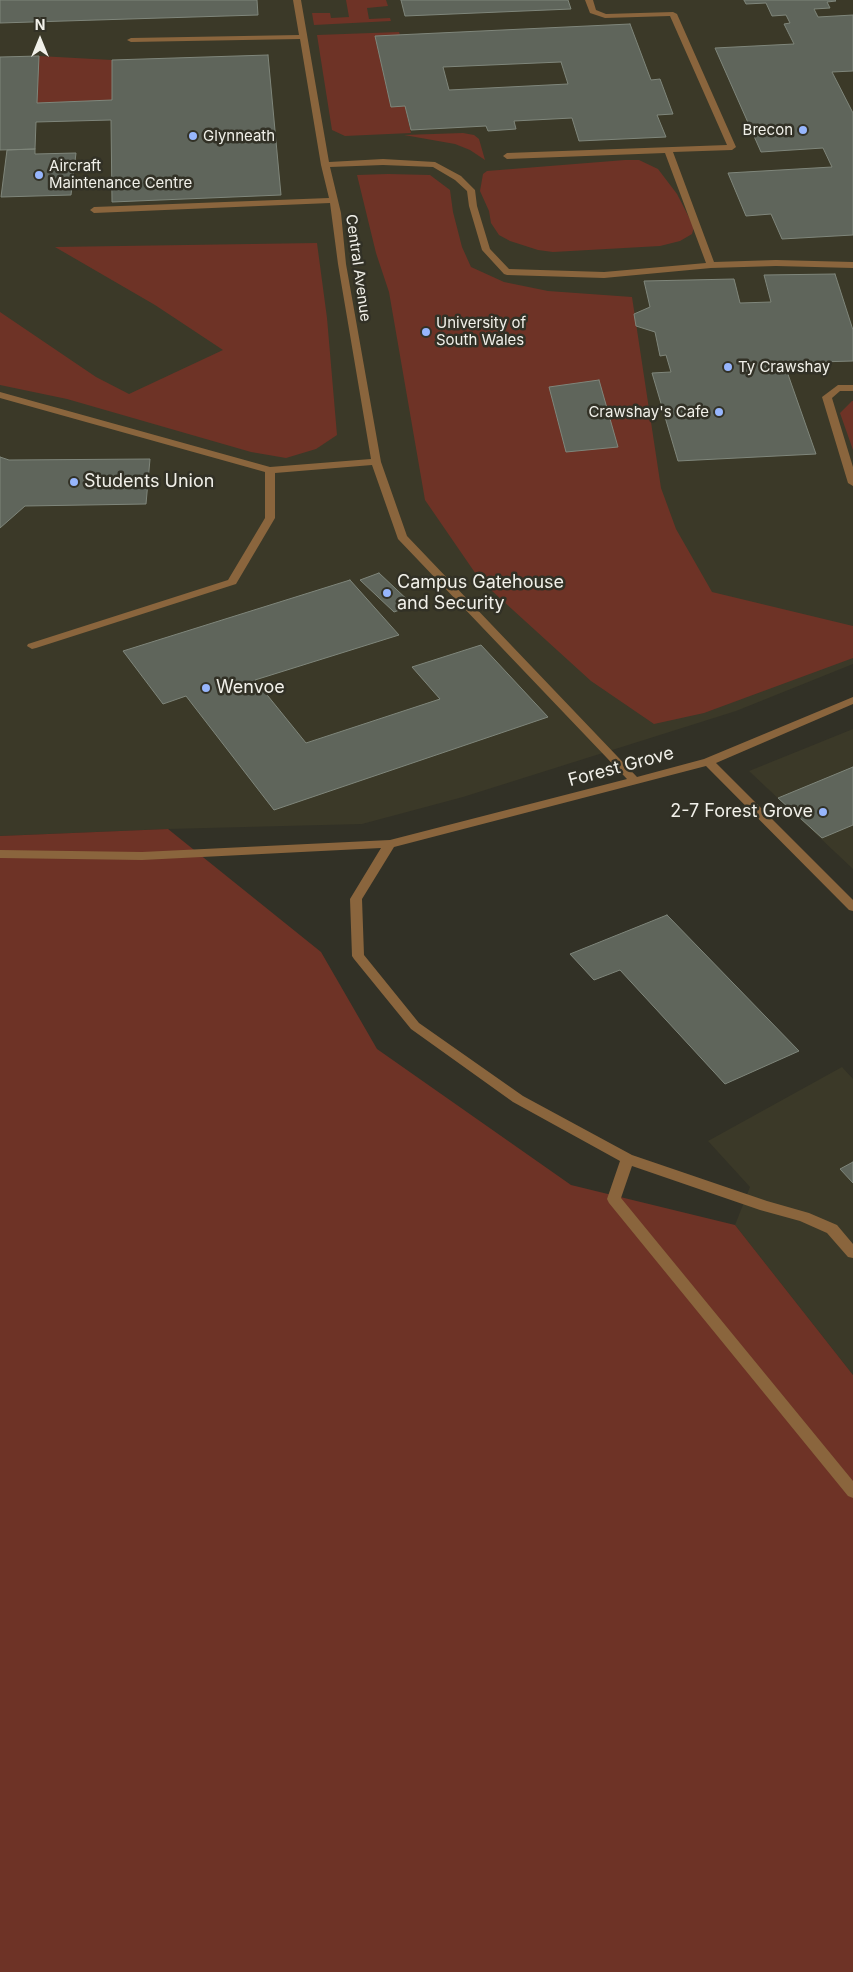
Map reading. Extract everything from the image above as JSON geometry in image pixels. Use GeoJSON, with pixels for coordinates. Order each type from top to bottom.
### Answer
{"type":"FeatureCollection","features":[{"type":"Feature","properties":{"kind":"street","name":"Central Avenue"},"geometry":{"type":"LineString","coordinates":[[297,0],[324,165],[337,213],[342,264],[376,462],[402,537],[635,782]]}},
{"type":"Feature","properties":{"kind":"street"},"geometry":{"type":"LineString","coordinates":[[507,156],[732,147],[673,14],[605,16],[593,10],[589,0]]}},
{"type":"Feature","properties":{"kind":"street"},"geometry":{"type":"LineString","coordinates":[[131,40],[302,37]]}},
{"type":"Feature","properties":{"kind":"street"},"geometry":{"type":"LineString","coordinates":[[668,150],[711,265]]}},
{"type":"Feature","properties":{"kind":"street"},"geometry":{"type":"LineString","coordinates":[[324,165],[383,162],[435,165],[458,178],[471,190],[473,206],[486,250],[506,272],[604,275],[711,265],[776,262],[853,265]]}},
{"type":"Feature","properties":{"kind":"street"},"geometry":{"type":"LineString","coordinates":[[94,210],[334,200]]}},
{"type":"Feature","properties":{"kind":"street"},"geometry":{"type":"LineString","coordinates":[[853,388],[838,388],[827,397],[853,483]]}},
{"type":"Feature","properties":{"kind":"street"},"geometry":{"type":"LineString","coordinates":[[0,395],[270,470],[376,462]]}},
{"type":"Feature","properties":{"kind":"street"},"geometry":{"type":"LineString","coordinates":[[32,646],[232,582],[270,518],[270,470]]}},
{"type":"Feature","properties":{"kind":"street","name":"Forest Grove"},"geometry":{"type":"LineString","coordinates":[[0,854],[142,856],[390,844],[708,762],[853,700]]}},
{"type":"Feature","properties":{"kind":"street"},"geometry":{"type":"LineString","coordinates":[[708,762],[853,906]]}},
{"type":"Feature","properties":{"kind":"street"},"geometry":{"type":"LineString","coordinates":[[390,844],[356,899],[358,956],[415,1026],[518,1099],[627,1159],[765,1206],[804,1217],[832,1229],[853,1253]]}},
{"type":"Feature","properties":{"kind":"street"},"geometry":{"type":"LineString","coordinates":[[627,1159],[614,1199],[853,1492]]}},
{"type":"Feature","properties":{"kind":"shaded area","name":"University of South Wales"},"geometry":{"type":"Polygon","coordinates":[[[0,0],[853,0],[853,664],[736,711],[463,797],[362,824],[0,836],[0,0]]]}},
{"type":"Feature","properties":{"kind":"shaded area"},"geometry":{"type":"Polygon","coordinates":[[[346,0],[386,0],[388,6],[367,8],[369,19],[390,18],[391,21],[314,25],[312,13],[330,13],[331,18],[349,17],[346,0]]]}},
{"type":"Feature","properties":{"kind":"shaded area"},"geometry":{"type":"Polygon","coordinates":[[[399,32],[400,35],[375,36],[391,107],[405,106],[411,133],[345,136],[332,130],[317,35],[399,32]]]}},
{"type":"Feature","properties":{"kind":"shaded area"},"geometry":{"type":"Polygon","coordinates":[[[39,56],[112,60],[112,100],[37,103],[39,56]]]}},
{"type":"Feature","properties":{"kind":"shaded area"},"geometry":{"type":"Polygon","coordinates":[[[463,133],[474,135],[479,139],[485,160],[470,150],[455,144],[404,135],[463,133]]]}},
{"type":"Feature","properties":{"kind":"shaded area"},"geometry":{"type":"Polygon","coordinates":[[[639,160],[658,169],[677,194],[694,227],[692,234],[680,241],[660,246],[553,252],[538,250],[510,241],[499,235],[491,223],[489,211],[480,191],[483,174],[487,171],[639,160]]]}},
{"type":"Feature","properties":{"kind":"shaded area"},"geometry":{"type":"Polygon","coordinates":[[[357,175],[430,175],[450,190],[453,212],[462,247],[471,267],[504,282],[548,291],[632,297],[661,488],[676,529],[712,592],[853,626],[853,658],[704,713],[654,724],[591,681],[480,580],[425,500],[389,292],[376,253],[357,175]]]}},
{"type":"Feature","properties":{"kind":"shaded area"},"geometry":{"type":"Polygon","coordinates":[[[317,243],[327,318],[337,435],[316,449],[286,458],[251,452],[67,399],[0,385],[0,312],[96,377],[129,394],[223,350],[155,305],[55,247],[317,243]]]}},
{"type":"Feature","properties":{"kind":"shaded area"},"geometry":{"type":"Polygon","coordinates":[[[853,401],[853,450],[840,413],[853,401]]]}},
{"type":"Feature","properties":{"kind":"shaded area"},"geometry":{"type":"Polygon","coordinates":[[[853,729],[853,869],[749,771],[853,729]]]}},
{"type":"Feature","properties":{"kind":"shaded area"},"geometry":{"type":"Polygon","coordinates":[[[168,829],[321,952],[377,1049],[571,1185],[735,1225],[853,1375],[853,1972],[0,1972],[0,836],[168,829]]]}},
{"type":"Feature","properties":{"kind":"shaded area"},"geometry":{"type":"Polygon","coordinates":[[[842,1067],[853,1079],[853,1375],[735,1225],[750,1187],[708,1141],[842,1067]]]}},
{"type":"Feature","properties":{"kind":"building"},"geometry":{"type":"Polygon","coordinates":[[[0,0],[257,0],[258,15],[0,23],[0,0]]]}},
{"type":"Feature","properties":{"kind":"building"},"geometry":{"type":"Polygon","coordinates":[[[401,0],[568,0],[571,9],[405,16],[401,0]]]}},
{"type":"Feature","properties":{"kind":"building","name":"Brecon"},"geometry":{"type":"Polygon","coordinates":[[[744,0],[835,0],[827,2],[830,8],[814,9],[818,17],[853,15],[853,71],[832,72],[853,113],[853,235],[782,239],[771,214],[746,216],[728,173],[832,167],[823,148],[761,152],[715,48],[794,44],[784,24],[790,23],[786,15],[772,16],[766,3],[746,4],[744,0]]]}},
{"type":"Feature","properties":{"kind":"building"},"geometry":{"type":"Polygon","coordinates":[[[630,24],[651,80],[660,79],[673,114],[657,115],[666,137],[579,141],[572,118],[514,121],[516,129],[488,131],[486,126],[411,130],[405,106],[391,107],[375,36],[630,24]],[[561,62],[443,67],[449,90],[568,84],[561,62]]]}},
{"type":"Feature","properties":{"kind":"building","name":"Glynneath"},"geometry":{"type":"Polygon","coordinates":[[[268,55],[281,195],[112,202],[111,120],[36,122],[35,149],[0,150],[0,57],[39,56],[37,103],[112,100],[112,60],[268,55]]]}},
{"type":"Feature","properties":{"kind":"building","name":"Aircraft Maintenance Centre"},"geometry":{"type":"Polygon","coordinates":[[[35,149],[35,154],[76,153],[71,195],[1,197],[7,150],[35,149]]]}},
{"type":"Feature","properties":{"kind":"building","name":"Ty Crawshay"},"geometry":{"type":"Polygon","coordinates":[[[835,274],[853,330],[853,361],[784,363],[816,454],[678,461],[652,373],[671,372],[666,355],[660,356],[655,332],[636,326],[634,314],[650,307],[644,281],[734,279],[740,303],[771,302],[764,275],[835,274]]]}},
{"type":"Feature","properties":{"kind":"building"},"geometry":{"type":"Polygon","coordinates":[[[599,380],[618,447],[566,452],[549,387],[599,380]]]}},
{"type":"Feature","properties":{"kind":"building","name":"Students Union"},"geometry":{"type":"Polygon","coordinates":[[[0,457],[9,460],[150,459],[146,504],[25,506],[0,528],[0,457]]]}},
{"type":"Feature","properties":{"kind":"building","name":"Campus Gatehouse and Security"},"geometry":{"type":"Polygon","coordinates":[[[379,573],[413,605],[394,612],[360,580],[379,573]]]}},
{"type":"Feature","properties":{"kind":"building","name":"Wenvoe"},"geometry":{"type":"Polygon","coordinates":[[[350,580],[399,635],[255,680],[306,743],[440,699],[412,667],[481,645],[548,717],[274,810],[186,696],[163,704],[123,651],[350,580]]]}},
{"type":"Feature","properties":{"kind":"building","name":"2-7 Forest Grove"},"geometry":{"type":"Polygon","coordinates":[[[853,767],[853,825],[822,838],[778,798],[853,767]]]}},
{"type":"Feature","properties":{"kind":"building"},"geometry":{"type":"Polygon","coordinates":[[[667,915],[799,1051],[725,1084],[620,970],[594,980],[570,954],[667,915]]]}},
{"type":"Feature","properties":{"kind":"building"},"geometry":{"type":"Polygon","coordinates":[[[853,1162],[853,1183],[840,1169],[853,1162]]]}},
{"type":"Feature","properties":{"kind":"place","name":"Brecon"},"geometry":{"type":"Point","coordinates":[803,130]}},
{"type":"Feature","properties":{"kind":"place","name":"Glynneath"},"geometry":{"type":"Point","coordinates":[193,136]}},
{"type":"Feature","properties":{"kind":"place","name":"Aircraft Maintenance Centre"},"geometry":{"type":"Point","coordinates":[39,175]}},
{"type":"Feature","properties":{"kind":"place","name":"University of South Wales"},"geometry":{"type":"Point","coordinates":[426,332]}},
{"type":"Feature","properties":{"kind":"place","name":"Ty Crawshay"},"geometry":{"type":"Point","coordinates":[728,367]}},
{"type":"Feature","properties":{"kind":"place","name":"Crawshay's Cafe"},"geometry":{"type":"Point","coordinates":[719,412]}},
{"type":"Feature","properties":{"kind":"place","name":"Students Union"},"geometry":{"type":"Point","coordinates":[74,482]}},
{"type":"Feature","properties":{"kind":"place","name":"Campus Gatehouse and Security"},"geometry":{"type":"Point","coordinates":[387,593]}},
{"type":"Feature","properties":{"kind":"place","name":"Wenvoe"},"geometry":{"type":"Point","coordinates":[206,688]}},
{"type":"Feature","properties":{"kind":"place","name":"2-7 Forest Grove"},"geometry":{"type":"Point","coordinates":[823,812]}}]}
